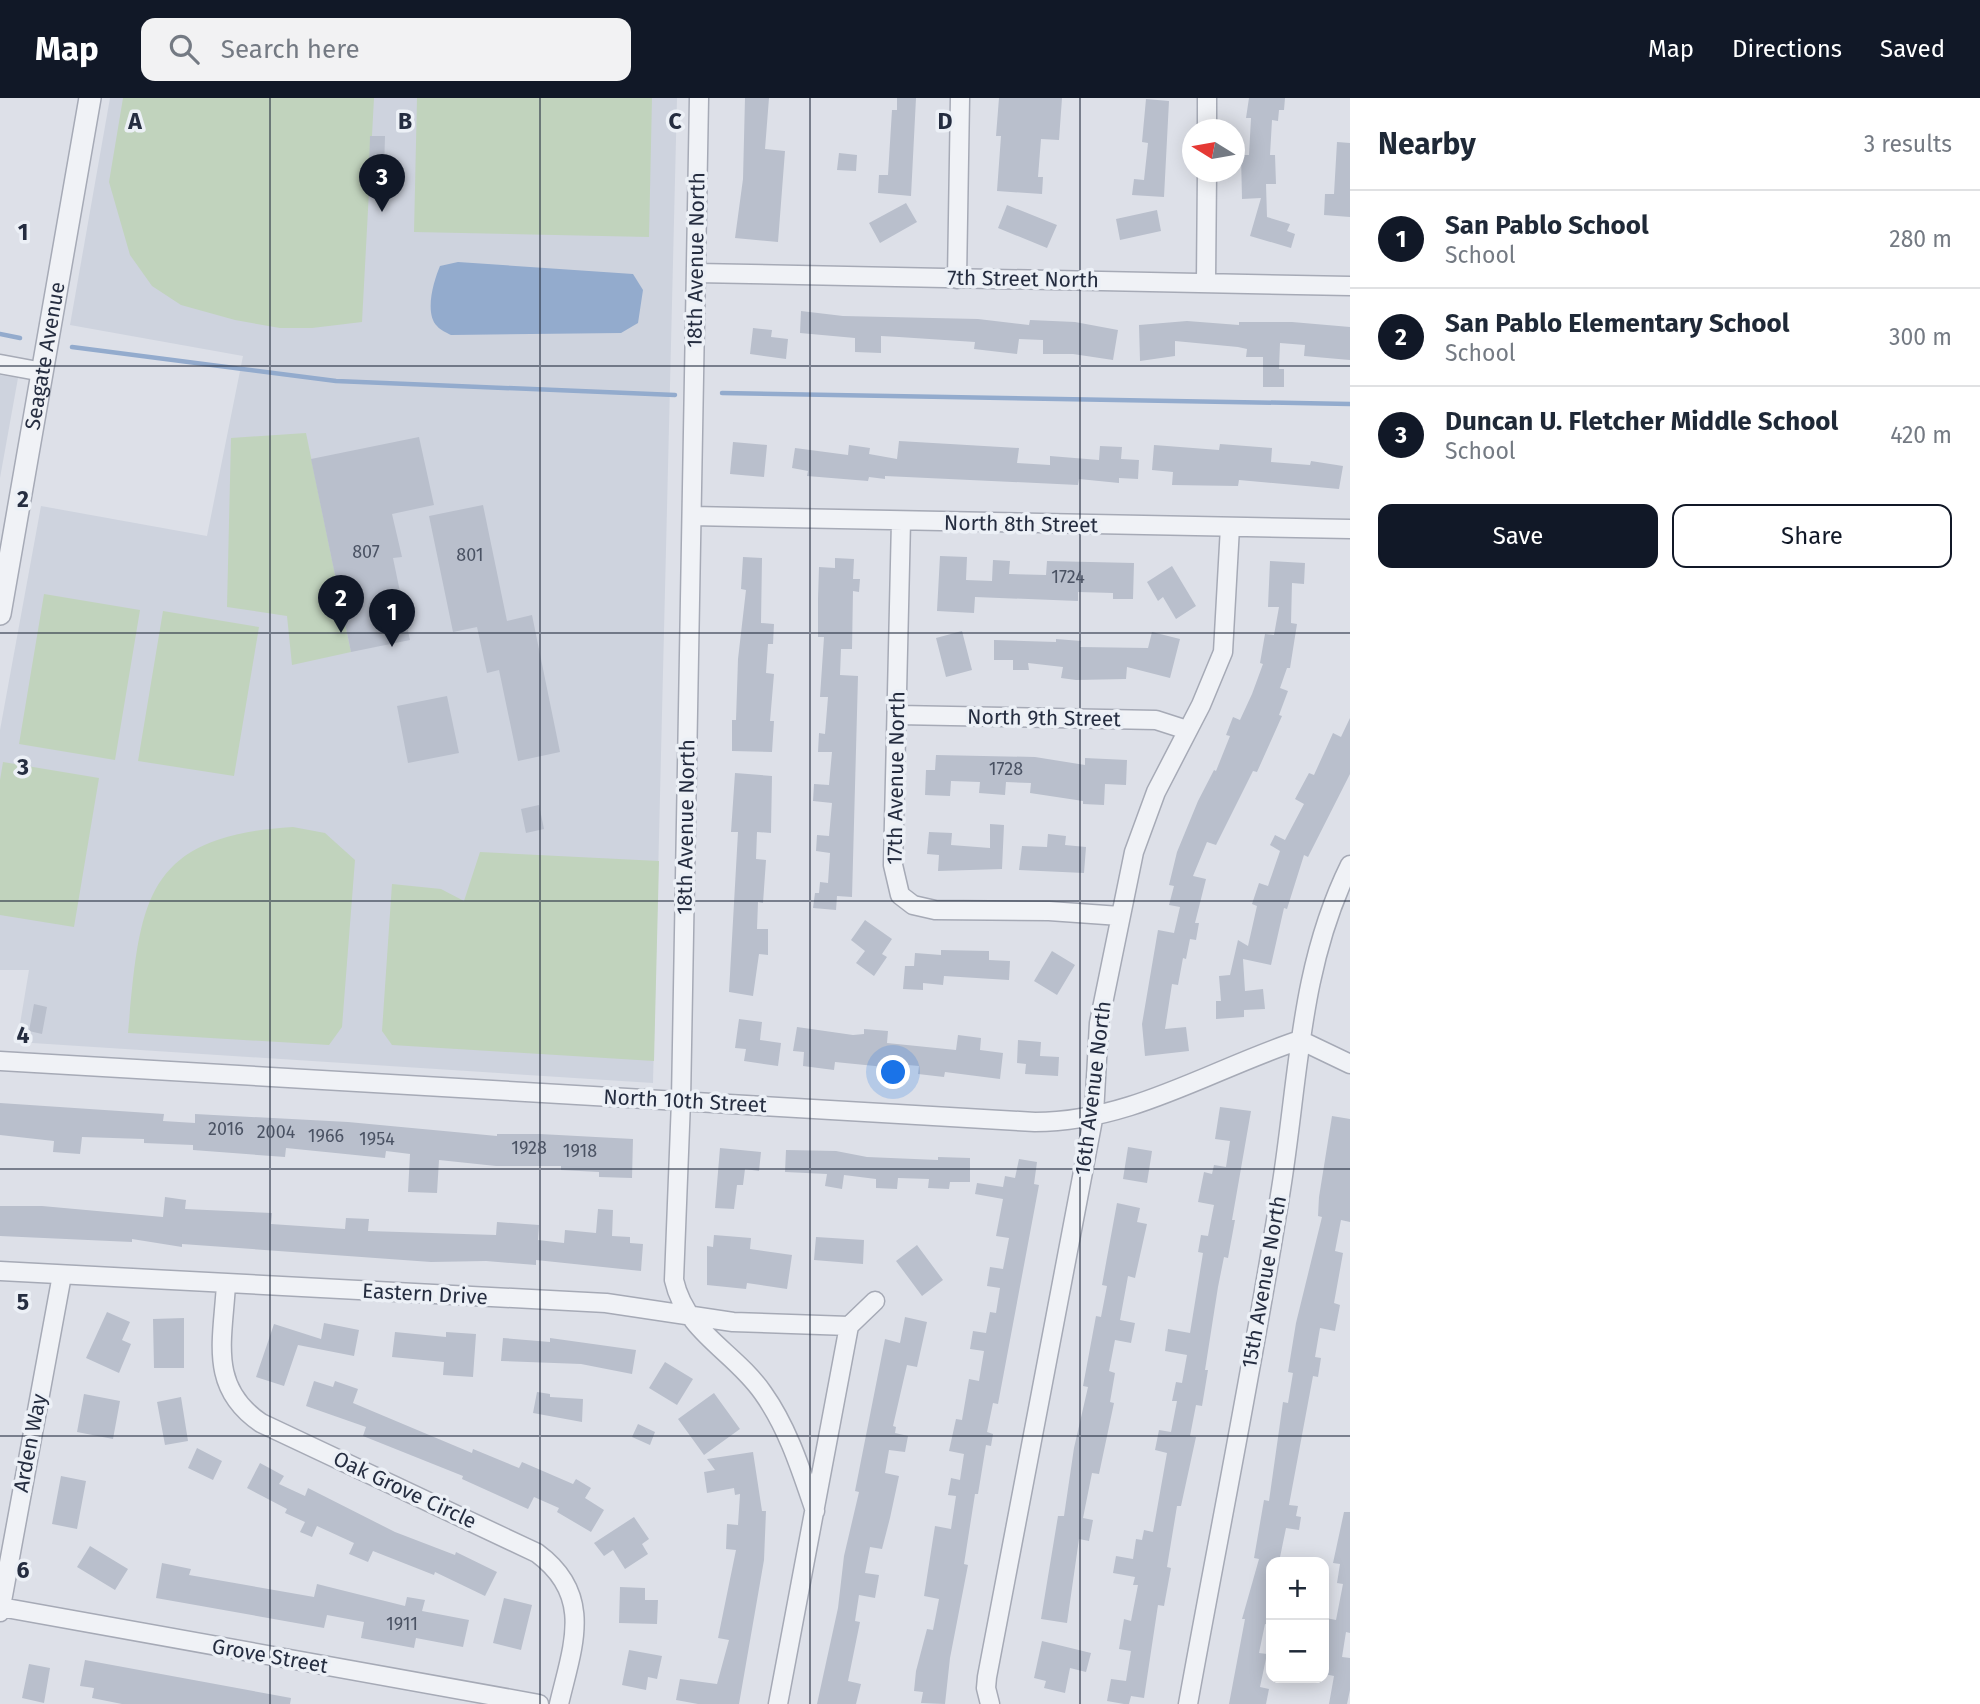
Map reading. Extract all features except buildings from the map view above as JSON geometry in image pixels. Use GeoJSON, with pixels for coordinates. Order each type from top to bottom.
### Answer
{"type":"FeatureCollection","features":[{"type":"Feature","properties":{"kind":"street","name":"Seagate Avenue"},"geometry":{"type":"LineString","coordinates":[[0,614],[90,98]]}},
{"type":"Feature","properties":{"kind":"street","name":"18th Avenue North"},"geometry":{"type":"LineString","coordinates":[[699,98],[681,1101],[674,1280],[678,1298],[688,1317],[762,1390],[797,1458],[815,1511]]}},
{"type":"Feature","properties":{"kind":"street"},"geometry":{"type":"LineString","coordinates":[[957,279],[960,98]]}},
{"type":"Feature","properties":{"kind":"street"},"geometry":{"type":"LineString","coordinates":[[1207,98],[1207,119]]}},
{"type":"Feature","properties":{"kind":"street"},"geometry":{"type":"LineString","coordinates":[[1206,182],[1206,281]]}},
{"type":"Feature","properties":{"kind":"street","name":"7th Street North"},"geometry":{"type":"LineString","coordinates":[[696,273],[1206,281],[1350,286]]}},
{"type":"Feature","properties":{"kind":"street"},"geometry":{"type":"LineString","coordinates":[[0,364],[43,372]]}},
{"type":"Feature","properties":{"kind":"street","name":"North 8th Street"},"geometry":{"type":"LineString","coordinates":[[692,516],[901,522],[1350,528]]}},
{"type":"Feature","properties":{"kind":"street","name":"17th Avenue North"},"geometry":{"type":"LineString","coordinates":[[901,522],[893,865],[900,895],[913,905],[935,910],[1049,911],[1119,916]]}},
{"type":"Feature","properties":{"kind":"street","name":"16th Avenue North"},"geometry":{"type":"LineString","coordinates":[[990,1704],[986,1688],[987,1677],[1094,1114],[1099,1023],[1119,916],[1144,818],[1206,695],[1223,652],[1230,527]]}},
{"type":"Feature","properties":{"kind":"street","name":"North 9th Street"},"geometry":{"type":"LineString","coordinates":[[898,715],[1156,720],[1187,730]]}},
{"type":"Feature","properties":{"kind":"street","name":"15th Avenue North"},"geometry":{"type":"LineString","coordinates":[[1188,1704],[1282,1188],[1310,976],[1321,932],[1350,865]]}},
{"type":"Feature","properties":{"kind":"street"},"geometry":{"type":"LineString","coordinates":[[1300,1040],[1350,1064]]}},
{"type":"Feature","properties":{"kind":"street","name":"North 10th Street"},"geometry":{"type":"LineString","coordinates":[[0,1061],[1062,1122],[1142,1103],[1300,1040]]}},
{"type":"Feature","properties":{"kind":"street","name":"Eastern Drive"},"geometry":{"type":"LineString","coordinates":[[0,1271],[606,1303],[733,1322],[849,1326]]}},
{"type":"Feature","properties":{"kind":"street","name":"Arden Way"},"geometry":{"type":"LineString","coordinates":[[0,1609],[62,1275]]}},
{"type":"Feature","properties":{"kind":"street","name":"Oak Grove Circle"},"geometry":{"type":"LineString","coordinates":[[226,1284],[222,1349],[225,1382],[240,1409],[261,1423],[537,1553],[553,1565],[566,1581],[573,1598],[575,1622],[559,1704]]}},
{"type":"Feature","properties":{"kind":"street"},"geometry":{"type":"LineString","coordinates":[[849,1326],[875,1301]]}},
{"type":"Feature","properties":{"kind":"street","name":"18th Avenue North"},"geometry":{"type":"LineString","coordinates":[[778,1704],[849,1326]]}},
{"type":"Feature","properties":{"kind":"street","name":"Grove Street"},"geometry":{"type":"LineString","coordinates":[[0,1609],[539,1704]]}},
{"type":"Feature","properties":{"kind":"shaded area"},"geometry":{"type":"Polygon","coordinates":[[[110,98],[677,98],[653,1083],[17,1042],[29,970],[0,970],[0,730],[41,506],[207,536],[243,356],[70,325],[110,98]]]}},
{"type":"Feature","properties":{"kind":"shaded area"},"geometry":{"type":"Polygon","coordinates":[[[0,375],[18,378],[0,478],[0,375]]]}},
{"type":"Feature","properties":{"kind":"green space"},"geometry":{"type":"Polygon","coordinates":[[[123,98],[374,98],[362,322],[312,328],[280,328],[235,320],[181,305],[152,286],[130,255],[109,182],[123,98]]]}},
{"type":"Feature","properties":{"kind":"green space"},"geometry":{"type":"Polygon","coordinates":[[[417,98],[652,98],[649,237],[414,232],[417,98]]]}},
{"type":"Feature","properties":{"kind":"green space"},"geometry":{"type":"Polygon","coordinates":[[[306,433],[351,652],[292,665],[287,616],[227,607],[231,438],[306,433]]]}},
{"type":"Feature","properties":{"kind":"green space"},"geometry":{"type":"Polygon","coordinates":[[[44,594],[140,610],[115,760],[19,744],[44,594]]]}},
{"type":"Feature","properties":{"kind":"green space"},"geometry":{"type":"Polygon","coordinates":[[[163,611],[259,627],[234,776],[138,761],[163,611]]]}},
{"type":"Feature","properties":{"kind":"green space"},"geometry":{"type":"Polygon","coordinates":[[[3,762],[99,778],[74,927],[0,915],[0,780],[3,762]]]}},
{"type":"Feature","properties":{"kind":"green space"},"geometry":{"type":"Polygon","coordinates":[[[293,827],[325,833],[355,860],[342,1027],[329,1045],[128,1033],[138,947],[146,913],[158,885],[178,862],[205,845],[243,833],[293,827]]]}},
{"type":"Feature","properties":{"kind":"green space"},"geometry":{"type":"Polygon","coordinates":[[[480,852],[659,861],[654,1061],[392,1045],[382,1031],[392,884],[441,889],[464,901],[480,852]]]}},
{"type":"Feature","properties":{"kind":"water"},"geometry":{"type":"Polygon","coordinates":[[[458,262],[633,274],[643,290],[638,323],[621,333],[451,335],[440,329],[433,320],[431,296],[440,266],[458,262]]]}},
{"type":"Feature","properties":{"kind":"waterway"},"geometry":{"type":"LineString","coordinates":[[0,334],[20,338]]}},
{"type":"Feature","properties":{"kind":"waterway"},"geometry":{"type":"LineString","coordinates":[[72,347],[336,381],[675,395]]}},
{"type":"Feature","properties":{"kind":"waterway"},"geometry":{"type":"LineString","coordinates":[[722,393],[1350,404]]}},
{"type":"Feature","properties":{"kind":"place","name":"Duncan U. Fletcher Middle School"},"geometry":{"type":"Point","coordinates":[382,212]}},
{"type":"Feature","properties":{"kind":"place","name":"San Pablo Elementary School"},"geometry":{"type":"Point","coordinates":[341,633]}},
{"type":"Feature","properties":{"kind":"place","name":"San Pablo School"},"geometry":{"type":"Point","coordinates":[392,647]}}]}
